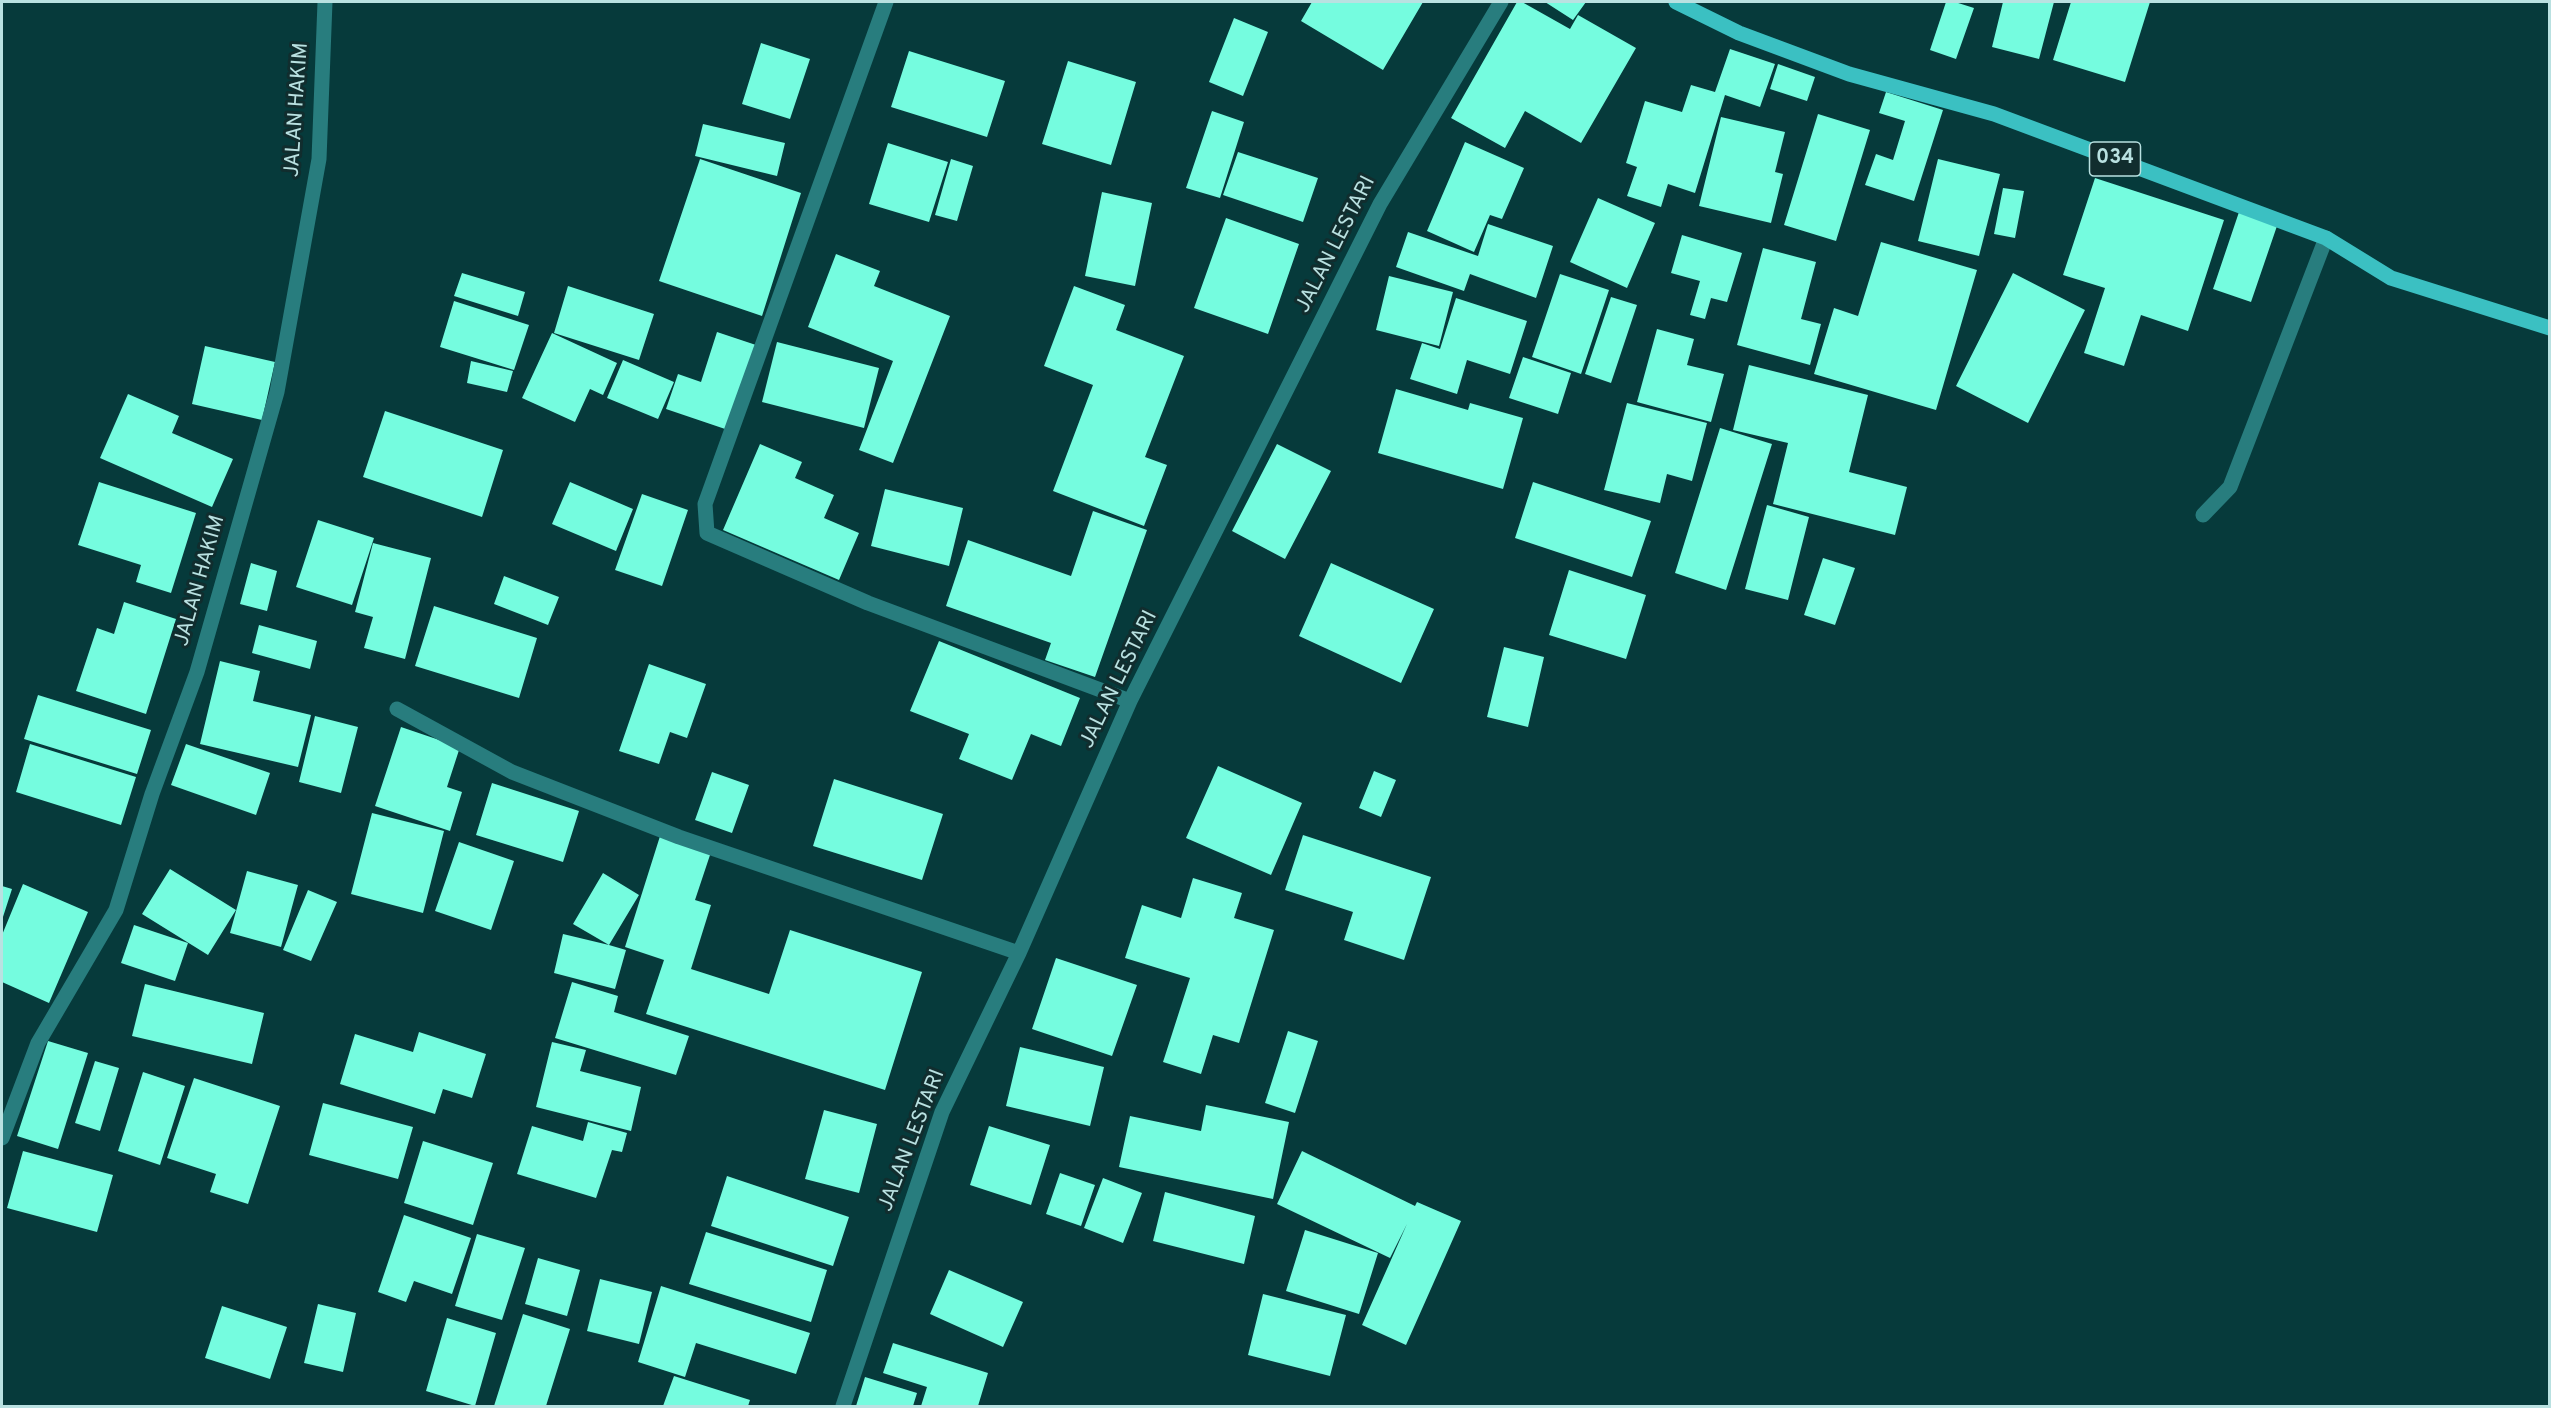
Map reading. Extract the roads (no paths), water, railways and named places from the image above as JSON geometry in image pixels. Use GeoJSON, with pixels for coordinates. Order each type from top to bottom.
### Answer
{"type":"FeatureCollection","features":[{"type":"Feature","properties":{"kind":"main road","name":"034"},"geometry":{"type":"LineString","coordinates":[[1676,2],[1739,33],[1849,74],[1994,114],[2326,238],[2391,278],[2550,328]]}},
{"type":"Feature","properties":{"kind":"street","name":"JALAN HAKIM"},"geometry":{"type":"LineString","coordinates":[[2,1138],[38,1043],[116,910],[152,794],[197,672],[274,403],[319,159],[325,2]]}},
{"type":"Feature","properties":{"kind":"street"},"geometry":{"type":"LineString","coordinates":[[886,2],[705,504],[708,533],[868,603],[1130,701]]}},
{"type":"Feature","properties":{"kind":"street","name":"JALAN LESTARI"},"geometry":{"type":"LineString","coordinates":[[843,1407],[942,1112],[1019,953],[1130,701],[1380,204],[1501,2]]}},
{"type":"Feature","properties":{"kind":"street"},"geometry":{"type":"LineString","coordinates":[[2203,514],[2230,487],[2326,238]]}},
{"type":"Feature","properties":{"kind":"street"},"geometry":{"type":"LineString","coordinates":[[397,709],[512,772],[680,837],[1019,953]]}}]}
